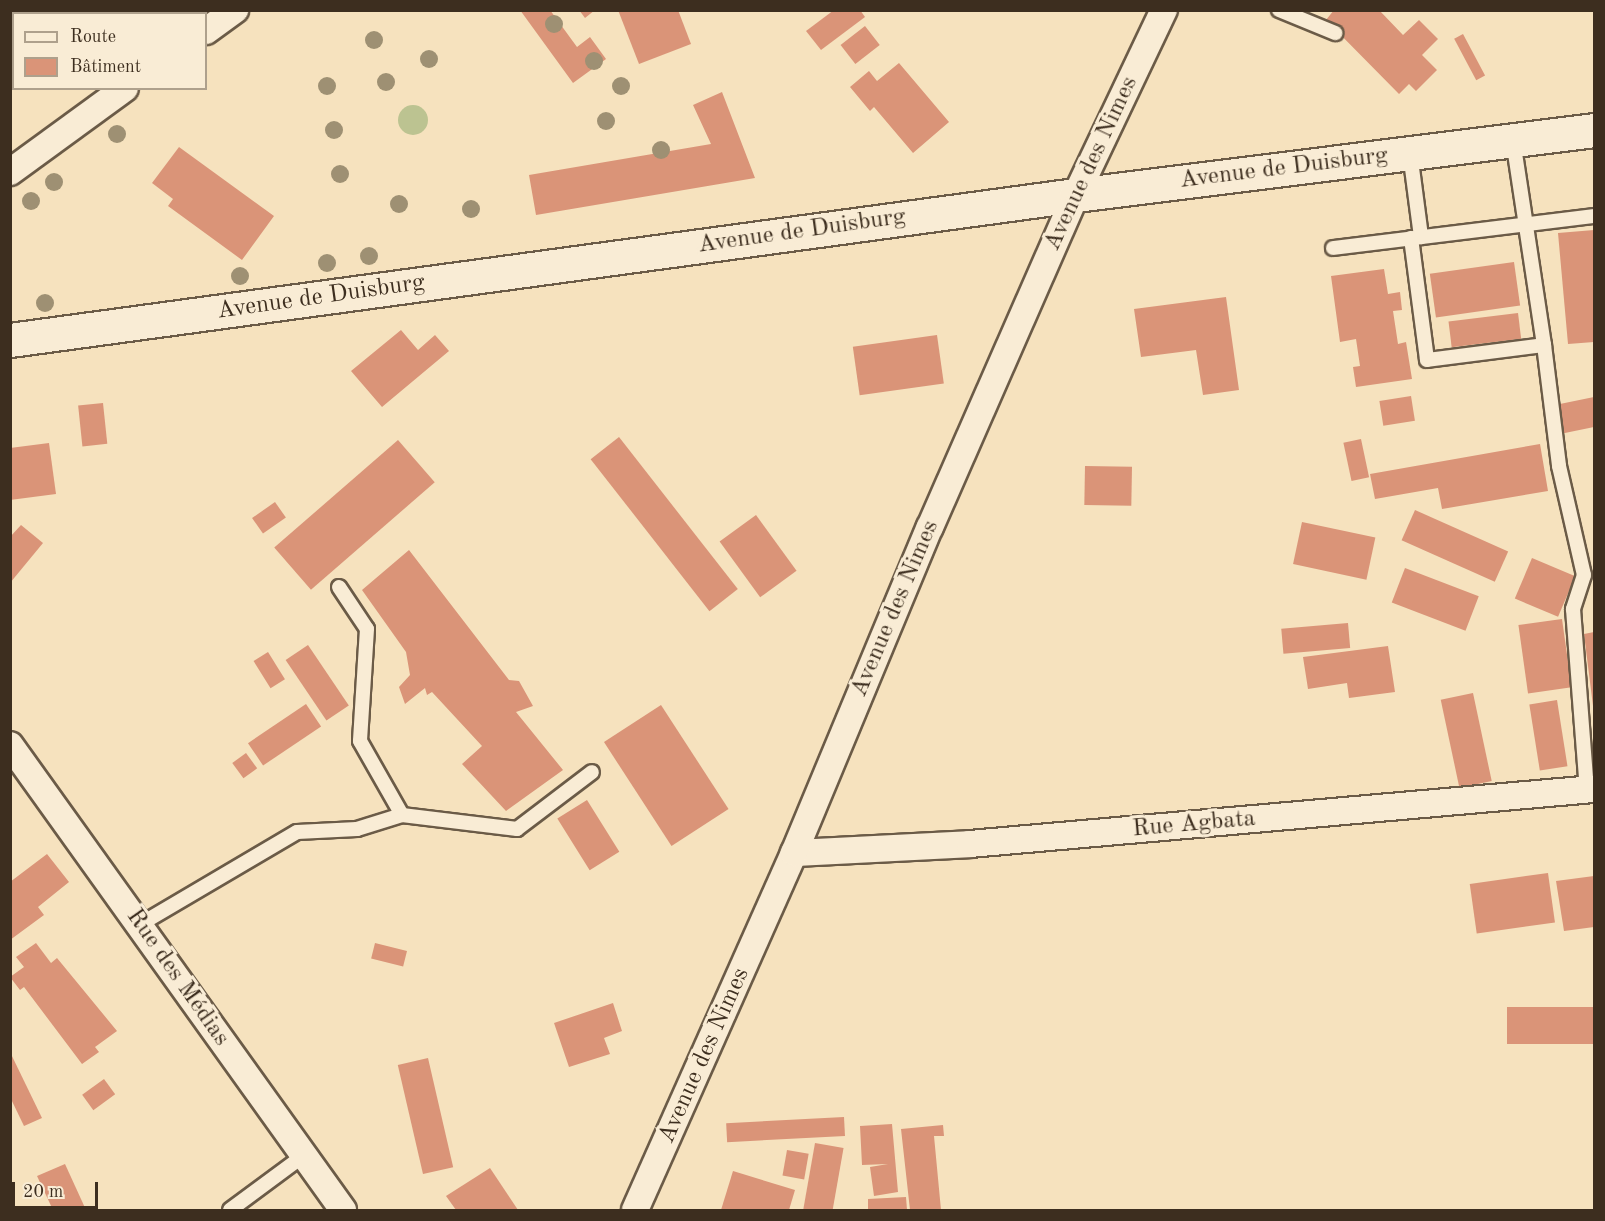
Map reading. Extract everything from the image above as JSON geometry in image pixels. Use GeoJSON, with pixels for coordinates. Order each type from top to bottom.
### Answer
{"type":"FeatureCollection","features":[{"type":"Feature","properties":{"kind":"street"},"geometry":{"type":"LineString","coordinates":[[207,30],[235,10]]}},
{"type":"Feature","properties":{"kind":"street","name":"Avenue des Nimes"},"geometry":{"type":"LineString","coordinates":[[635,1210],[794,853],[930,527],[1076,195],[1164,10]]}},
{"type":"Feature","properties":{"kind":"street"},"geometry":{"type":"LineString","coordinates":[[10,172],[122,90]]}},
{"type":"Feature","properties":{"kind":"street","name":"Avenue de Duisburg"},"geometry":{"type":"LineString","coordinates":[[10,340],[1076,195],[1594,130]]}},
{"type":"Feature","properties":{"kind":"street","name":"Rue des Médias"},"geometry":{"type":"LineString","coordinates":[[10,745],[343,1210]]}},
{"type":"Feature","properties":{"kind":"street","name":"Rue Agbata"},"geometry":{"type":"LineString","coordinates":[[794,853],[970,844],[1591,789]]}},
{"type":"Feature","properties":{"kind":"lane"},"geometry":{"type":"LineString","coordinates":[[1279,10],[1335,33]]}},
{"type":"Feature","properties":{"kind":"lane"},"geometry":{"type":"LineString","coordinates":[[1513,140],[1544,345],[1559,466],[1584,574],[1573,609],[1591,789]]}},
{"type":"Feature","properties":{"kind":"lane"},"geometry":{"type":"LineString","coordinates":[[1410,153],[1427,360],[1544,345]]}},
{"type":"Feature","properties":{"kind":"lane"},"geometry":{"type":"LineString","coordinates":[[1333,248],[1594,216]]}},
{"type":"Feature","properties":{"kind":"lane"},"geometry":{"type":"LineString","coordinates":[[339,587],[367,629],[360,741],[402,815]]}},
{"type":"Feature","properties":{"kind":"lane"},"geometry":{"type":"LineString","coordinates":[[139,925],[297,832],[357,829],[402,815],[517,829],[592,772]]}},
{"type":"Feature","properties":{"kind":"lane"},"geometry":{"type":"LineString","coordinates":[[230,1210],[303,1156]]}},
{"type":"Feature","properties":{"kind":"green space"},"geometry":{"type":"Polygon","coordinates":[[[413,105],[424,109],[428,120],[424,131],[413,135],[402,131],[398,120],[402,109],[413,105]]]}},
{"type":"Feature","properties":{"kind":"building"},"geometry":{"type":"Polygon","coordinates":[[[520,10],[550,10],[577,47],[590,37],[606,59],[573,83],[520,10]]]}},
{"type":"Feature","properties":{"kind":"building"},"geometry":{"type":"Polygon","coordinates":[[[579,10],[595,10],[585,18],[579,10]]]}},
{"type":"Feature","properties":{"kind":"building"},"geometry":{"type":"Polygon","coordinates":[[[618,10],[678,10],[691,44],[639,64],[618,10]]]}},
{"type":"Feature","properties":{"kind":"building"},"geometry":{"type":"Polygon","coordinates":[[[834,10],[860,10],[865,17],[821,50],[806,31],[834,10]]]}},
{"type":"Feature","properties":{"kind":"building"},"geometry":{"type":"Polygon","coordinates":[[[1334,10],[1379,10],[1403,35],[1419,20],[1438,39],[1422,55],[1437,70],[1416,91],[1409,84],[1399,94],[1326,20],[1334,10]]]}},
{"type":"Feature","properties":{"kind":"building"},"geometry":{"type":"Polygon","coordinates":[[[865,26],[880,45],[855,64],[841,45],[865,26]]]}},
{"type":"Feature","properties":{"kind":"building"},"geometry":{"type":"Polygon","coordinates":[[[1463,34],[1485,75],[1476,80],[1454,39],[1463,34]]]}},
{"type":"Feature","properties":{"kind":"building"},"geometry":{"type":"Polygon","coordinates":[[[899,63],[949,122],[913,153],[874,107],[870,111],[850,87],[869,71],[877,81],[899,63]]]}},
{"type":"Feature","properties":{"kind":"building"},"geometry":{"type":"Polygon","coordinates":[[[722,92],[755,178],[536,215],[529,175],[711,144],[693,105],[722,92]]]}},
{"type":"Feature","properties":{"kind":"building"},"geometry":{"type":"Polygon","coordinates":[[[179,147],[274,216],[242,260],[168,206],[173,199],[152,183],[179,147]]]}},
{"type":"Feature","properties":{"kind":"building"},"geometry":{"type":"Polygon","coordinates":[[[1594,230],[1594,342],[1568,344],[1558,233],[1594,230]]]}},
{"type":"Feature","properties":{"kind":"building"},"geometry":{"type":"Polygon","coordinates":[[[1514,262],[1520,306],[1436,317],[1430,274],[1514,262]]]}},
{"type":"Feature","properties":{"kind":"building"},"geometry":{"type":"Polygon","coordinates":[[[1384,269],[1388,294],[1400,292],[1402,310],[1393,311],[1398,344],[1406,342],[1412,379],[1356,387],[1353,367],[1360,366],[1356,339],[1340,342],[1331,276],[1384,269]]]}},
{"type":"Feature","properties":{"kind":"building"},"geometry":{"type":"Polygon","coordinates":[[[1226,297],[1239,390],[1203,395],[1196,350],[1141,357],[1134,309],[1226,297]]]}},
{"type":"Feature","properties":{"kind":"building"},"geometry":{"type":"Polygon","coordinates":[[[1518,313],[1521,339],[1452,347],[1449,322],[1518,313]]]}},
{"type":"Feature","properties":{"kind":"building"},"geometry":{"type":"Polygon","coordinates":[[[401,330],[418,350],[435,335],[449,351],[382,407],[351,371],[401,330]]]}},
{"type":"Feature","properties":{"kind":"building"},"geometry":{"type":"Polygon","coordinates":[[[937,335],[944,384],[860,395],[853,347],[937,335]]]}},
{"type":"Feature","properties":{"kind":"building"},"geometry":{"type":"Polygon","coordinates":[[[1411,396],[1415,421],[1383,426],[1379,401],[1411,396]]]}},
{"type":"Feature","properties":{"kind":"building"},"geometry":{"type":"Polygon","coordinates":[[[1594,397],[1594,427],[1560,434],[1555,405],[1594,397]]]}},
{"type":"Feature","properties":{"kind":"building"},"geometry":{"type":"Polygon","coordinates":[[[103,403],[107,444],[82,446],[78,406],[103,403]]]}},
{"type":"Feature","properties":{"kind":"building"},"geometry":{"type":"Polygon","coordinates":[[[619,437],[738,589],[709,611],[591,459],[619,437]]]}},
{"type":"Feature","properties":{"kind":"building"},"geometry":{"type":"Polygon","coordinates":[[[1361,439],[1369,477],[1352,481],[1343,443],[1361,439]]]}},
{"type":"Feature","properties":{"kind":"building"},"geometry":{"type":"Polygon","coordinates":[[[398,440],[435,482],[311,590],[274,548],[398,440]]]}},
{"type":"Feature","properties":{"kind":"building"},"geometry":{"type":"Polygon","coordinates":[[[49,443],[56,494],[10,500],[10,448],[49,443]]]}},
{"type":"Feature","properties":{"kind":"building"},"geometry":{"type":"Polygon","coordinates":[[[1540,444],[1548,491],[1442,509],[1438,488],[1375,499],[1370,474],[1540,444]]]}},
{"type":"Feature","properties":{"kind":"building"},"geometry":{"type":"Polygon","coordinates":[[[1085,466],[1132,467],[1131,506],[1084,505],[1085,466]]]}},
{"type":"Feature","properties":{"kind":"building"},"geometry":{"type":"Polygon","coordinates":[[[275,502],[286,518],[263,534],[252,518],[275,502]]]}},
{"type":"Feature","properties":{"kind":"building"},"geometry":{"type":"Polygon","coordinates":[[[1415,510],[1508,551],[1495,582],[1402,540],[1415,510]]]}},
{"type":"Feature","properties":{"kind":"building"},"geometry":{"type":"Polygon","coordinates":[[[756,515],[797,571],[760,597],[720,541],[756,515]]]}},
{"type":"Feature","properties":{"kind":"building"},"geometry":{"type":"Polygon","coordinates":[[[1302,522],[1375,538],[1366,580],[1293,564],[1302,522]]]}},
{"type":"Feature","properties":{"kind":"building"},"geometry":{"type":"Polygon","coordinates":[[[21,525],[43,543],[10,583],[10,537],[21,525]]]}},
{"type":"Feature","properties":{"kind":"building"},"geometry":{"type":"Polygon","coordinates":[[[409,550],[509,680],[519,681],[533,706],[516,712],[563,770],[506,811],[462,764],[482,746],[432,692],[427,695],[425,688],[405,704],[399,687],[410,675],[406,652],[362,590],[409,550]]]}},
{"type":"Feature","properties":{"kind":"building"},"geometry":{"type":"Polygon","coordinates":[[[1532,558],[1575,576],[1558,617],[1515,599],[1532,558]]]}},
{"type":"Feature","properties":{"kind":"building"},"geometry":{"type":"Polygon","coordinates":[[[1405,568],[1479,596],[1465,631],[1392,603],[1405,568]]]}},
{"type":"Feature","properties":{"kind":"building"},"geometry":{"type":"Polygon","coordinates":[[[1562,619],[1572,687],[1528,693],[1518,625],[1562,619]]]}},
{"type":"Feature","properties":{"kind":"building"},"geometry":{"type":"Polygon","coordinates":[[[1348,623],[1350,648],[1283,654],[1281,629],[1348,623]]]}},
{"type":"Feature","properties":{"kind":"building"},"geometry":{"type":"Polygon","coordinates":[[[1594,632],[1594,706],[1593,706],[1584,634],[1594,632]]]}},
{"type":"Feature","properties":{"kind":"building"},"geometry":{"type":"Polygon","coordinates":[[[308,645],[349,706],[326,721],[286,660],[308,645]]]}},
{"type":"Feature","properties":{"kind":"building"},"geometry":{"type":"Polygon","coordinates":[[[1388,646],[1395,692],[1349,698],[1347,683],[1308,689],[1303,657],[1388,646]]]}},
{"type":"Feature","properties":{"kind":"building"},"geometry":{"type":"Polygon","coordinates":[[[268,652],[285,679],[271,688],[254,661],[268,652]]]}},
{"type":"Feature","properties":{"kind":"building"},"geometry":{"type":"Polygon","coordinates":[[[1473,693],[1492,781],[1459,788],[1441,700],[1473,693]]]}},
{"type":"Feature","properties":{"kind":"building"},"geometry":{"type":"Polygon","coordinates":[[[1557,700],[1567,766],[1540,771],[1529,704],[1557,700]]]}},
{"type":"Feature","properties":{"kind":"building"},"geometry":{"type":"Polygon","coordinates":[[[306,704],[321,726],[263,766],[248,743],[306,704]]]}},
{"type":"Feature","properties":{"kind":"building"},"geometry":{"type":"Polygon","coordinates":[[[661,705],[729,809],[672,846],[604,742],[661,705]]]}},
{"type":"Feature","properties":{"kind":"building"},"geometry":{"type":"Polygon","coordinates":[[[246,753],[257,768],[243,778],[232,763],[246,753]]]}},
{"type":"Feature","properties":{"kind":"building"},"geometry":{"type":"Polygon","coordinates":[[[587,800],[619,852],[590,870],[557,819],[587,800]]]}},
{"type":"Feature","properties":{"kind":"building"},"geometry":{"type":"Polygon","coordinates":[[[47,854],[69,882],[38,907],[44,915],[10,940],[10,882],[47,854]]]}},
{"type":"Feature","properties":{"kind":"building"},"geometry":{"type":"Polygon","coordinates":[[[1548,873],[1555,923],[1477,934],[1470,884],[1548,873]]]}},
{"type":"Feature","properties":{"kind":"building"},"geometry":{"type":"Polygon","coordinates":[[[1594,876],[1594,927],[1564,931],[1556,881],[1594,876]]]}},
{"type":"Feature","properties":{"kind":"building"},"geometry":{"type":"Polygon","coordinates":[[[36,943],[51,963],[57,958],[117,1031],[95,1047],[99,1052],[82,1064],[24,987],[20,990],[10,977],[24,967],[16,957],[36,943]]]}},
{"type":"Feature","properties":{"kind":"building"},"geometry":{"type":"Polygon","coordinates":[[[375,943],[407,951],[403,967],[371,959],[375,943]]]}},
{"type":"Feature","properties":{"kind":"building"},"geometry":{"type":"Polygon","coordinates":[[[613,1003],[622,1031],[604,1038],[610,1054],[569,1067],[554,1023],[613,1003]]]}},
{"type":"Feature","properties":{"kind":"building"},"geometry":{"type":"Polygon","coordinates":[[[1507,1007],[1594,1007],[1594,1044],[1507,1044],[1507,1007]]]}},
{"type":"Feature","properties":{"kind":"building"},"geometry":{"type":"Polygon","coordinates":[[[10,1052],[42,1118],[24,1126],[10,1097],[10,1052]]]}},
{"type":"Feature","properties":{"kind":"building"},"geometry":{"type":"Polygon","coordinates":[[[428,1058],[453,1167],[423,1174],[398,1065],[428,1058]]]}},
{"type":"Feature","properties":{"kind":"building"},"geometry":{"type":"Polygon","coordinates":[[[104,1079],[115,1094],[93,1110],[82,1095],[104,1079]]]}},
{"type":"Feature","properties":{"kind":"building"},"geometry":{"type":"Polygon","coordinates":[[[844,1117],[845,1136],[727,1142],[726,1123],[844,1117]]]}},
{"type":"Feature","properties":{"kind":"building"},"geometry":{"type":"Polygon","coordinates":[[[892,1124],[898,1192],[874,1196],[870,1167],[888,1164],[862,1165],[860,1126],[892,1124]]]}},
{"type":"Feature","properties":{"kind":"building"},"geometry":{"type":"Polygon","coordinates":[[[943,1125],[944,1136],[934,1136],[941,1210],[910,1210],[901,1129],[943,1125]]]}},
{"type":"Feature","properties":{"kind":"building"},"geometry":{"type":"Polygon","coordinates":[[[815,1143],[844,1148],[833,1210],[803,1210],[815,1143]]]}},
{"type":"Feature","properties":{"kind":"building"},"geometry":{"type":"Polygon","coordinates":[[[787,1150],[809,1154],[804,1179],[782,1176],[787,1150]]]}},
{"type":"Feature","properties":{"kind":"building"},"geometry":{"type":"Polygon","coordinates":[[[65,1164],[86,1210],[53,1210],[37,1176],[65,1164]]]}},
{"type":"Feature","properties":{"kind":"building"},"geometry":{"type":"Polygon","coordinates":[[[490,1168],[518,1210],[456,1210],[446,1196],[490,1168]]]}},
{"type":"Feature","properties":{"kind":"building"},"geometry":{"type":"Polygon","coordinates":[[[733,1171],[795,1190],[789,1210],[721,1210],[733,1171]]]}},
{"type":"Feature","properties":{"kind":"building"},"geometry":{"type":"Polygon","coordinates":[[[906,1197],[907,1210],[868,1210],[868,1199],[906,1197]]]}}]}
